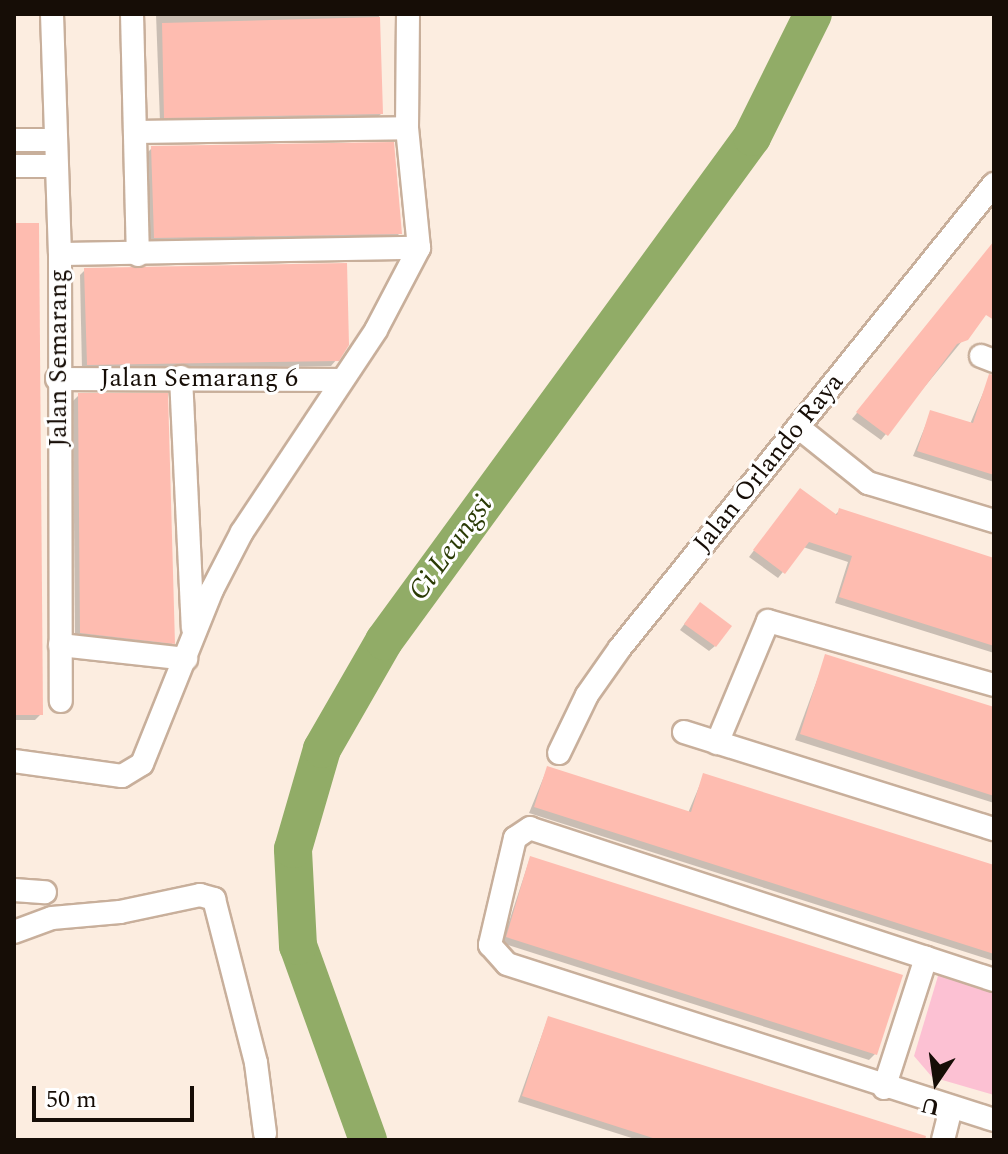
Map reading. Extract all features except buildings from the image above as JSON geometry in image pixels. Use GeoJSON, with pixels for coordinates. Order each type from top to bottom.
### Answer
{"type":"FeatureCollection","features":[{"type":"Feature","properties":{"kind":"street","name":"Jalan Semarang"},"geometry":{"type":"LineString","coordinates":[[52,14],[54,166],[60,254],[57,379],[61,701]]}},
{"type":"Feature","properties":{"kind":"street"},"geometry":{"type":"LineString","coordinates":[[132,14],[138,255]]}},
{"type":"Feature","properties":{"kind":"street"},"geometry":{"type":"LineString","coordinates":[[14,761],[122,776],[137,771],[242,532],[376,330],[419,248],[407,128],[408,14]]}},
{"type":"Feature","properties":{"kind":"street"},"geometry":{"type":"LineString","coordinates":[[135,132],[407,128]]}},
{"type":"Feature","properties":{"kind":"street"},"geometry":{"type":"LineString","coordinates":[[14,140],[54,140]]}},
{"type":"Feature","properties":{"kind":"street"},"geometry":{"type":"LineString","coordinates":[[14,166],[54,166]]}},
{"type":"Feature","properties":{"kind":"street","name":"Jalan Orlando Raya"},"geometry":{"type":"LineString","coordinates":[[559,753],[587,695],[620,648],[994,184]]}},
{"type":"Feature","properties":{"kind":"street"},"geometry":{"type":"LineString","coordinates":[[60,254],[419,248]]}},
{"type":"Feature","properties":{"kind":"street"},"geometry":{"type":"LineString","coordinates":[[181,377],[194,637]]}},
{"type":"Feature","properties":{"kind":"street","name":"Jalan Semarang 6"},"geometry":{"type":"LineString","coordinates":[[57,379],[181,377],[340,380]]}},
{"type":"Feature","properties":{"kind":"street"},"geometry":{"type":"LineString","coordinates":[[798,427],[868,483],[994,521]]}},
{"type":"Feature","properties":{"kind":"street"},"geometry":{"type":"LineString","coordinates":[[717,743],[768,621],[994,685]]}},
{"type":"Feature","properties":{"kind":"street"},"geometry":{"type":"LineString","coordinates":[[60,645],[186,659]]}},
{"type":"Feature","properties":{"kind":"street"},"geometry":{"type":"LineString","coordinates":[[684,732],[994,829]]}},
{"type":"Feature","properties":{"kind":"street"},"geometry":{"type":"LineString","coordinates":[[994,980],[530,828],[515,838],[490,945],[500,959],[884,1088],[994,1120]]}},
{"type":"Feature","properties":{"kind":"street"},"geometry":{"type":"LineString","coordinates":[[14,890],[45,892]]}},
{"type":"Feature","properties":{"kind":"street"},"geometry":{"type":"LineString","coordinates":[[14,932],[52,918],[120,912],[200,895],[214,899],[256,1063],[265,1133]]}},
{"type":"Feature","properties":{"kind":"street"},"geometry":{"type":"LineString","coordinates":[[884,1088],[926,958]]}},
{"type":"Feature","properties":{"kind":"street"},"geometry":{"type":"LineString","coordinates":[[943,1140],[951,1108]]}},
{"type":"Feature","properties":{"kind":"shaded area"},"geometry":{"type":"Polygon","coordinates":[[[950,967],[994,977],[994,1095],[932,1077],[914,1056],[938,976],[950,967]]]}},
{"type":"Feature","properties":{"kind":"waterway","name":"Ci Leungsi"},"geometry":{"type":"LineString","coordinates":[[368,1140],[298,946],[293,849],[322,749],[384,641],[752,137],[813,14]]}}]}
